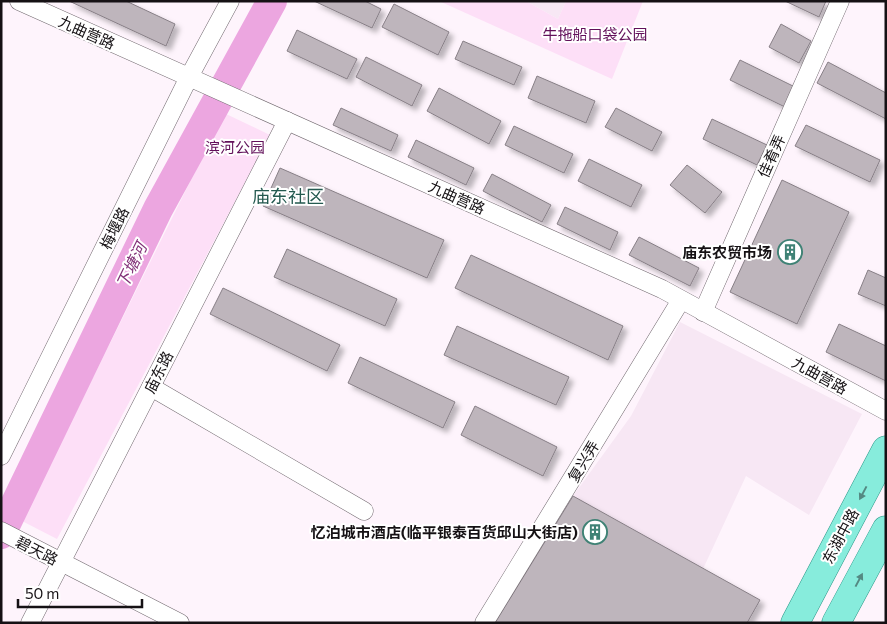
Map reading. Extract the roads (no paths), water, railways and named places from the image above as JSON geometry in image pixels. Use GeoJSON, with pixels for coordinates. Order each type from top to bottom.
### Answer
{"type":"FeatureCollection","features":[{"type":"Feature","properties":{"kind":"main road","name":"东湖中路"},"geometry":{"type":"LineString","coordinates":[[795,623],[886,450]]}},
{"type":"Feature","properties":{"kind":"main road"},"geometry":{"type":"LineString","coordinates":[[836,623],[886,530]]}},
{"type":"Feature","properties":{"kind":"street","name":"九曲营路"},"geometry":{"type":"LineString","coordinates":[[19,1],[662,289],[886,411]]}},
{"type":"Feature","properties":{"kind":"street","name":"佳肴弄"},"geometry":{"type":"LineString","coordinates":[[703,312],[840,1]]}},
{"type":"Feature","properties":{"kind":"street","name":"梅堰路"},"geometry":{"type":"LineString","coordinates":[[1,456],[229,2]]}},
{"type":"Feature","properties":{"kind":"street","name":"庙东路"},"geometry":{"type":"LineString","coordinates":[[30,623],[55,559],[151,387],[283,119]]}},
{"type":"Feature","properties":{"kind":"street","name":"复兴弄"},"geometry":{"type":"LineString","coordinates":[[484,623],[681,300]]}},
{"type":"Feature","properties":{"kind":"street"},"geometry":{"type":"LineString","coordinates":[[151,387],[364,511]]}},
{"type":"Feature","properties":{"kind":"street","name":"碧天路"},"geometry":{"type":"LineString","coordinates":[[1,532],[180,623]]}},
{"type":"Feature","properties":{"kind":"waterway","name":"下塘河"},"geometry":{"type":"LineString","coordinates":[[1,534],[158,209],[272,1]]}},
{"type":"Feature","properties":{"kind":"place","name":"庙东农贸市场"},"geometry":{"type":"Point","coordinates":[790,252]}},
{"type":"Feature","properties":{"kind":"place","name":"忆泊城市酒店(临平银泰百货邱山大街店)"},"geometry":{"type":"Point","coordinates":[595,532]}},
{"type":"Feature","properties":{"kind":"district","name":"庙东社区"},"geometry":{"type":"Point","coordinates":[288,196]}},
{"type":"Feature","properties":{"kind":"park label","name":"牛拖船口袋公园"},"geometry":{"type":"Point","coordinates":[595,34]}},
{"type":"Feature","properties":{"kind":"park label","name":"滨河公园"},"geometry":{"type":"Point","coordinates":[235,147]}}]}
